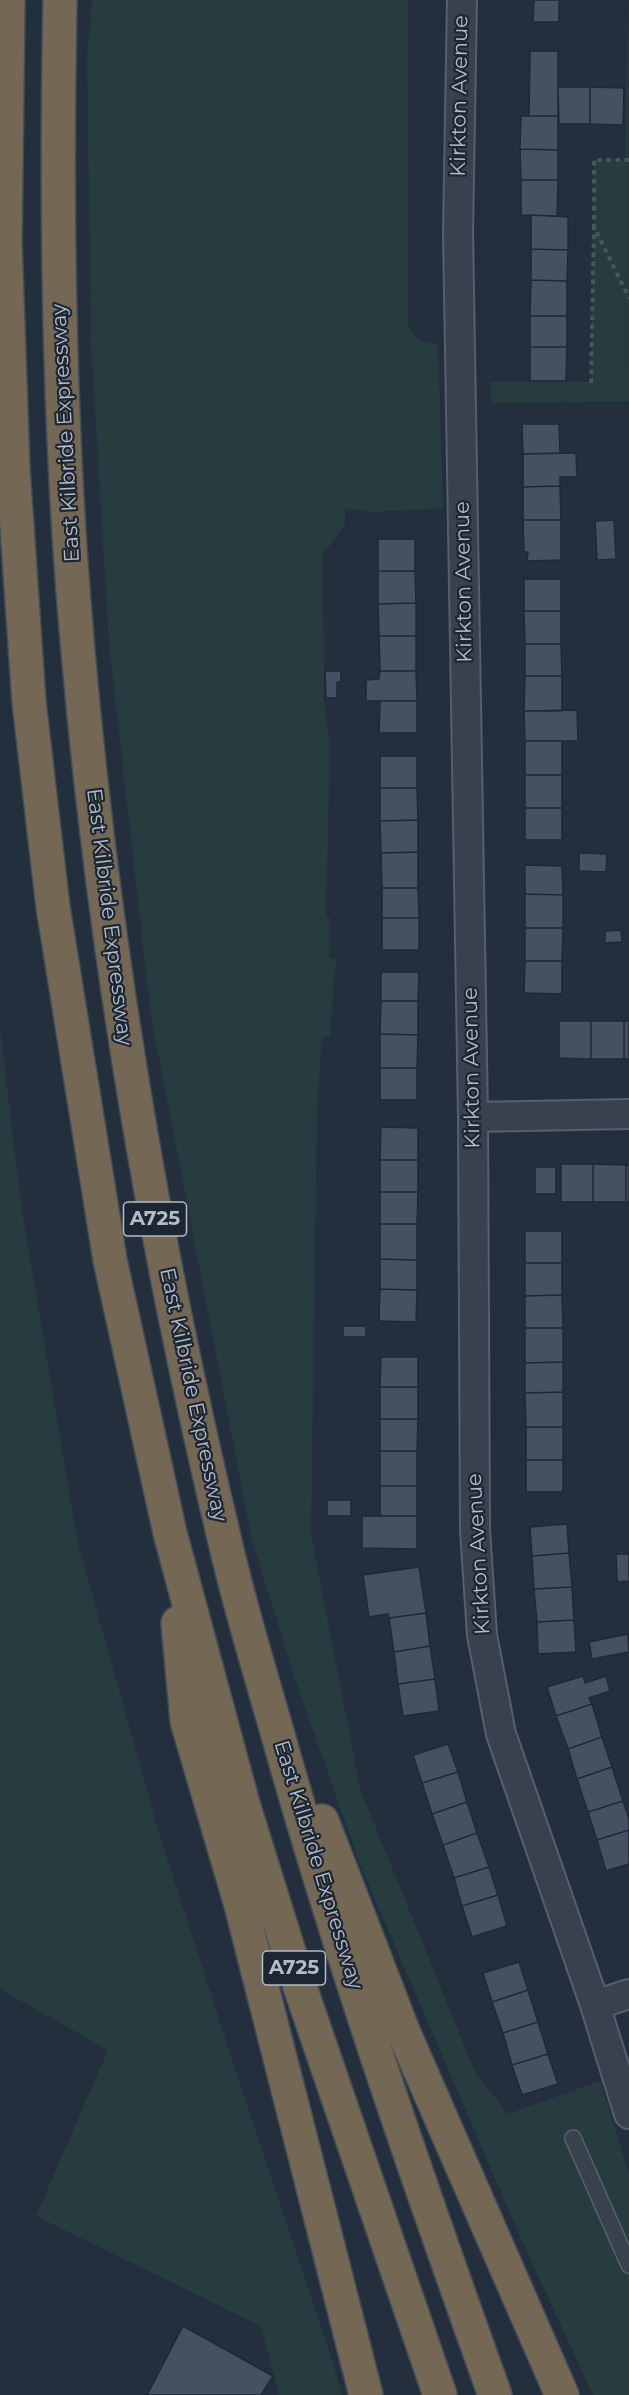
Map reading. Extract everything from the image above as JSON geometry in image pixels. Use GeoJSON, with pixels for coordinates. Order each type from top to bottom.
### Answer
{"type":"FeatureCollection","features":[{"type":"Feature","properties":{"kind":"highway","name":"East Kilbride Expressway"},"geometry":{"type":"LineString","coordinates":[[60,0],[58,141],[60,304],[65,457],[83,704],[106,910],[126,1050],[160,1242],[185,1368],[228,1556],[307,1838],[385,2078],[495,2395]]}},
{"type":"Feature","properties":{"kind":"highway","name":"A725"},"geometry":{"type":"LineString","coordinates":[[7,5],[5,243],[13,469],[31,714],[53,907],[110,1260],[170,1533],[250,1827],[299,1984],[440,2395]]}},
{"type":"Feature","properties":{"kind":"highway","name":"A725"},"geometry":{"type":"LineString","coordinates":[[170,1533],[187,1721],[241,1905],[366,2395]]}},
{"type":"Feature","properties":{"kind":"highway","name":"A725"},"geometry":{"type":"LineString","coordinates":[[254,1650],[403,2031],[562,2395]]}},
{"type":"Feature","properties":{"kind":"street","name":"Kirkton Avenue"},"geometry":{"type":"LineString","coordinates":[[462,0],[458,232],[473,1117],[475,1530],[482,1635],[501,1734],[595,2005],[629,2114]]}},
{"type":"Feature","properties":{"kind":"street"},"geometry":{"type":"LineString","coordinates":[[473,1117],[629,1114]]}},
{"type":"Feature","properties":{"kind":"street"},"geometry":{"type":"LineString","coordinates":[[595,2005],[629,1994]]}},
{"type":"Feature","properties":{"kind":"lane"},"geometry":{"type":"LineString","coordinates":[[573,2138],[629,2265]]}},
{"type":"Feature","properties":{"kind":"path"},"geometry":{"type":"LineString","coordinates":[[591,382],[594,160],[629,160]]}},
{"type":"Feature","properties":{"kind":"path"},"geometry":{"type":"LineString","coordinates":[[594,227],[629,298]]}},
{"type":"Feature","properties":{"kind":"green space"},"geometry":{"type":"Polygon","coordinates":[[[92,0],[408,0],[408,326],[419,341],[438,345],[443,508],[370,512],[345,508],[345,524],[323,555],[324,703],[330,745],[326,917],[330,918],[329,957],[336,958],[330,1036],[322,1037],[317,1109],[311,1534],[360,1789],[475,2072],[508,2114],[600,2081],[629,2174],[629,2395],[593,2395],[523,2243],[360,1864],[294,1676],[252,1540],[151,1016],[109,644],[91,342],[87,57],[92,0]]]}},
{"type":"Feature","properties":{"kind":"green space"},"geometry":{"type":"Polygon","coordinates":[[[628,0],[629,401],[491,403],[490,382],[591,382],[594,160],[625,159],[628,0]]]}},
{"type":"Feature","properties":{"kind":"green space"},"geometry":{"type":"Polygon","coordinates":[[[0,1031],[23,1217],[77,1540],[161,1840],[342,2395],[279,2395],[261,2326],[36,2216],[108,2050],[0,1989],[0,1031]]]}},
{"type":"Feature","properties":{"kind":"building"},"geometry":{"type":"Polygon","coordinates":[[[534,0],[559,0],[559,22],[533,22],[534,0]]]}},
{"type":"Feature","properties":{"kind":"building"},"geometry":{"type":"Polygon","coordinates":[[[530,51],[558,51],[558,116],[529,116],[530,51]]]}},
{"type":"Feature","properties":{"kind":"building"},"geometry":{"type":"Polygon","coordinates":[[[558,87],[590,87],[590,124],[559,124],[558,87]]]}},
{"type":"Feature","properties":{"kind":"building"},"geometry":{"type":"Polygon","coordinates":[[[590,87],[624,88],[623,125],[590,124],[590,87]]]}},
{"type":"Feature","properties":{"kind":"building"},"geometry":{"type":"Polygon","coordinates":[[[521,116],[558,116],[558,150],[520,149],[521,116]]]}},
{"type":"Feature","properties":{"kind":"building"},"geometry":{"type":"Polygon","coordinates":[[[520,149],[558,150],[558,180],[521,180],[520,149]]]}},
{"type":"Feature","properties":{"kind":"building"},"geometry":{"type":"Polygon","coordinates":[[[521,180],[558,180],[557,216],[521,215],[521,180]]]}},
{"type":"Feature","properties":{"kind":"building"},"geometry":{"type":"Polygon","coordinates":[[[531,215],[568,217],[568,250],[531,249],[531,215]]]}},
{"type":"Feature","properties":{"kind":"building"},"geometry":{"type":"Polygon","coordinates":[[[531,249],[568,250],[567,281],[531,280],[531,249]]]}},
{"type":"Feature","properties":{"kind":"building"},"geometry":{"type":"Polygon","coordinates":[[[531,280],[567,281],[567,316],[530,316],[531,280]]]}},
{"type":"Feature","properties":{"kind":"building"},"geometry":{"type":"Polygon","coordinates":[[[530,316],[567,316],[567,347],[530,347],[530,316]]]}},
{"type":"Feature","properties":{"kind":"building"},"geometry":{"type":"Polygon","coordinates":[[[530,347],[567,347],[566,381],[530,381],[530,347]]]}},
{"type":"Feature","properties":{"kind":"building"},"geometry":{"type":"Polygon","coordinates":[[[522,424],[559,424],[560,453],[523,454],[522,424]]]}},
{"type":"Feature","properties":{"kind":"building"},"geometry":{"type":"Polygon","coordinates":[[[576,453],[577,477],[560,477],[560,486],[523,487],[523,454],[576,453]]]}},
{"type":"Feature","properties":{"kind":"building"},"geometry":{"type":"Polygon","coordinates":[[[560,486],[561,520],[523,520],[523,487],[560,486]]]}},
{"type":"Feature","properties":{"kind":"building"},"geometry":{"type":"Polygon","coordinates":[[[523,520],[561,520],[561,560],[527,561],[528,552],[524,552],[523,520]]]}},
{"type":"Feature","properties":{"kind":"building"},"geometry":{"type":"Polygon","coordinates":[[[614,520],[616,559],[597,560],[595,521],[614,520]]]}},
{"type":"Feature","properties":{"kind":"building"},"geometry":{"type":"Polygon","coordinates":[[[378,539],[415,539],[415,571],[378,571],[378,539]]]}},
{"type":"Feature","properties":{"kind":"building"},"geometry":{"type":"Polygon","coordinates":[[[378,571],[415,571],[416,603],[378,604],[378,571]]]}},
{"type":"Feature","properties":{"kind":"building"},"geometry":{"type":"Polygon","coordinates":[[[524,579],[561,579],[561,611],[524,611],[524,579]]]}},
{"type":"Feature","properties":{"kind":"building"},"geometry":{"type":"Polygon","coordinates":[[[416,603],[416,636],[379,636],[378,604],[416,603]]]}},
{"type":"Feature","properties":{"kind":"building"},"geometry":{"type":"Polygon","coordinates":[[[524,611],[561,611],[561,644],[525,644],[524,611]]]}},
{"type":"Feature","properties":{"kind":"building"},"geometry":{"type":"Polygon","coordinates":[[[379,636],[416,636],[416,671],[380,671],[379,636]]]}},
{"type":"Feature","properties":{"kind":"building"},"geometry":{"type":"Polygon","coordinates":[[[525,644],[561,644],[562,676],[525,676],[525,644]]]}},
{"type":"Feature","properties":{"kind":"building"},"geometry":{"type":"Polygon","coordinates":[[[325,671],[341,671],[341,682],[337,682],[337,698],[326,698],[325,671]]]}},
{"type":"Feature","properties":{"kind":"building"},"geometry":{"type":"Polygon","coordinates":[[[380,671],[416,671],[417,701],[366,701],[366,680],[379,679],[380,671]]]}},
{"type":"Feature","properties":{"kind":"building"},"geometry":{"type":"Polygon","coordinates":[[[525,676],[562,676],[562,711],[524,711],[525,676]]]}},
{"type":"Feature","properties":{"kind":"building"},"geometry":{"type":"Polygon","coordinates":[[[380,701],[417,701],[417,733],[379,733],[380,701]]]}},
{"type":"Feature","properties":{"kind":"building"},"geometry":{"type":"Polygon","coordinates":[[[577,710],[578,741],[525,741],[524,711],[577,710]]]}},
{"type":"Feature","properties":{"kind":"building"},"geometry":{"type":"Polygon","coordinates":[[[525,741],[562,741],[562,775],[525,775],[525,741]]]}},
{"type":"Feature","properties":{"kind":"building"},"geometry":{"type":"Polygon","coordinates":[[[380,756],[417,756],[417,788],[380,788],[380,756]]]}},
{"type":"Feature","properties":{"kind":"building"},"geometry":{"type":"Polygon","coordinates":[[[525,775],[562,775],[562,808],[525,808],[525,775]]]}},
{"type":"Feature","properties":{"kind":"building"},"geometry":{"type":"Polygon","coordinates":[[[380,788],[417,788],[418,820],[380,821],[380,788]]]}},
{"type":"Feature","properties":{"kind":"building"},"geometry":{"type":"Polygon","coordinates":[[[525,808],[562,808],[562,840],[525,840],[525,808]]]}},
{"type":"Feature","properties":{"kind":"building"},"geometry":{"type":"Polygon","coordinates":[[[418,820],[418,852],[381,853],[380,821],[418,820]]]}},
{"type":"Feature","properties":{"kind":"building"},"geometry":{"type":"Polygon","coordinates":[[[418,852],[418,888],[382,888],[381,853],[418,852]]]}},
{"type":"Feature","properties":{"kind":"building"},"geometry":{"type":"Polygon","coordinates":[[[579,853],[607,854],[606,872],[579,871],[579,853]]]}},
{"type":"Feature","properties":{"kind":"building"},"geometry":{"type":"Polygon","coordinates":[[[525,865],[562,866],[563,895],[525,894],[525,865]]]}},
{"type":"Feature","properties":{"kind":"building"},"geometry":{"type":"Polygon","coordinates":[[[382,888],[418,888],[419,918],[382,918],[382,888]]]}},
{"type":"Feature","properties":{"kind":"building"},"geometry":{"type":"Polygon","coordinates":[[[525,894],[563,895],[563,928],[525,928],[525,894]]]}},
{"type":"Feature","properties":{"kind":"building"},"geometry":{"type":"Polygon","coordinates":[[[382,918],[419,918],[419,950],[382,950],[382,918]]]}},
{"type":"Feature","properties":{"kind":"building"},"geometry":{"type":"Polygon","coordinates":[[[525,928],[563,928],[562,961],[525,961],[525,928]]]}},
{"type":"Feature","properties":{"kind":"building"},"geometry":{"type":"Polygon","coordinates":[[[621,930],[622,942],[605,943],[605,931],[621,930]]]}},
{"type":"Feature","properties":{"kind":"building"},"geometry":{"type":"Polygon","coordinates":[[[525,961],[562,961],[562,994],[524,993],[525,961]]]}},
{"type":"Feature","properties":{"kind":"building"},"geometry":{"type":"Polygon","coordinates":[[[381,972],[419,972],[418,1001],[381,1001],[381,972]]]}},
{"type":"Feature","properties":{"kind":"building"},"geometry":{"type":"Polygon","coordinates":[[[381,1001],[418,1001],[418,1035],[380,1034],[381,1001]]]}},
{"type":"Feature","properties":{"kind":"building"},"geometry":{"type":"Polygon","coordinates":[[[559,1021],[591,1021],[591,1059],[559,1058],[559,1021]]]}},
{"type":"Feature","properties":{"kind":"building"},"geometry":{"type":"Polygon","coordinates":[[[591,1021],[624,1021],[624,1059],[591,1059],[591,1021]]]}},
{"type":"Feature","properties":{"kind":"building"},"geometry":{"type":"Polygon","coordinates":[[[624,1021],[629,1021],[629,1059],[624,1059],[624,1021]]]}},
{"type":"Feature","properties":{"kind":"building"},"geometry":{"type":"Polygon","coordinates":[[[380,1034],[418,1035],[417,1068],[380,1068],[380,1034]]]}},
{"type":"Feature","properties":{"kind":"building"},"geometry":{"type":"Polygon","coordinates":[[[380,1068],[417,1068],[417,1100],[380,1100],[380,1068]]]}},
{"type":"Feature","properties":{"kind":"building"},"geometry":{"type":"Polygon","coordinates":[[[381,1127],[418,1128],[418,1160],[380,1160],[381,1127]]]}},
{"type":"Feature","properties":{"kind":"building"},"geometry":{"type":"Polygon","coordinates":[[[380,1160],[418,1160],[418,1192],[380,1192],[380,1160]]]}},
{"type":"Feature","properties":{"kind":"building"},"geometry":{"type":"Polygon","coordinates":[[[561,1164],[593,1164],[593,1202],[561,1202],[561,1164]]]}},
{"type":"Feature","properties":{"kind":"building"},"geometry":{"type":"Polygon","coordinates":[[[593,1164],[626,1165],[626,1202],[593,1202],[593,1164]]]}},
{"type":"Feature","properties":{"kind":"building"},"geometry":{"type":"Polygon","coordinates":[[[626,1165],[629,1165],[629,1202],[626,1202],[626,1165]]]}},
{"type":"Feature","properties":{"kind":"building"},"geometry":{"type":"Polygon","coordinates":[[[535,1167],[556,1167],[556,1194],[535,1194],[535,1167]]]}},
{"type":"Feature","properties":{"kind":"building"},"geometry":{"type":"Polygon","coordinates":[[[380,1192],[418,1192],[417,1224],[380,1224],[380,1192]]]}},
{"type":"Feature","properties":{"kind":"building"},"geometry":{"type":"Polygon","coordinates":[[[380,1224],[417,1224],[417,1260],[380,1259],[380,1224]]]}},
{"type":"Feature","properties":{"kind":"building"},"geometry":{"type":"Polygon","coordinates":[[[525,1231],[562,1231],[562,1263],[525,1263],[525,1231]]]}},
{"type":"Feature","properties":{"kind":"building"},"geometry":{"type":"Polygon","coordinates":[[[380,1259],[417,1260],[417,1290],[380,1289],[380,1259]]]}},
{"type":"Feature","properties":{"kind":"building"},"geometry":{"type":"Polygon","coordinates":[[[525,1263],[562,1263],[562,1295],[525,1296],[525,1263]]]}},
{"type":"Feature","properties":{"kind":"building"},"geometry":{"type":"Polygon","coordinates":[[[380,1289],[417,1290],[416,1322],[379,1321],[380,1289]]]}},
{"type":"Feature","properties":{"kind":"building"},"geometry":{"type":"Polygon","coordinates":[[[562,1295],[563,1328],[525,1328],[525,1296],[562,1295]]]}},
{"type":"Feature","properties":{"kind":"building"},"geometry":{"type":"Polygon","coordinates":[[[343,1326],[366,1326],[366,1337],[343,1337],[343,1326]]]}},
{"type":"Feature","properties":{"kind":"building"},"geometry":{"type":"Polygon","coordinates":[[[525,1328],[563,1328],[563,1362],[525,1363],[525,1328]]]}},
{"type":"Feature","properties":{"kind":"building"},"geometry":{"type":"Polygon","coordinates":[[[381,1357],[418,1357],[418,1387],[380,1387],[381,1357]]]}},
{"type":"Feature","properties":{"kind":"building"},"geometry":{"type":"Polygon","coordinates":[[[563,1362],[563,1392],[525,1393],[525,1363],[563,1362]]]}},
{"type":"Feature","properties":{"kind":"building"},"geometry":{"type":"Polygon","coordinates":[[[380,1387],[418,1387],[418,1419],[380,1419],[380,1387]]]}},
{"type":"Feature","properties":{"kind":"building"},"geometry":{"type":"Polygon","coordinates":[[[563,1392],[563,1427],[526,1427],[525,1393],[563,1392]]]}},
{"type":"Feature","properties":{"kind":"building"},"geometry":{"type":"Polygon","coordinates":[[[380,1419],[418,1419],[417,1451],[380,1451],[380,1419]]]}},
{"type":"Feature","properties":{"kind":"building"},"geometry":{"type":"Polygon","coordinates":[[[526,1427],[563,1427],[563,1460],[526,1460],[526,1427]]]}},
{"type":"Feature","properties":{"kind":"building"},"geometry":{"type":"Polygon","coordinates":[[[380,1451],[417,1451],[417,1486],[380,1486],[380,1451]]]}},
{"type":"Feature","properties":{"kind":"building"},"geometry":{"type":"Polygon","coordinates":[[[526,1460],[563,1460],[563,1492],[526,1492],[526,1460]]]}},
{"type":"Feature","properties":{"kind":"building"},"geometry":{"type":"Polygon","coordinates":[[[380,1486],[417,1486],[417,1516],[380,1516],[380,1486]]]}},
{"type":"Feature","properties":{"kind":"building"},"geometry":{"type":"Polygon","coordinates":[[[327,1500],[351,1500],[351,1516],[327,1516],[327,1500]]]}},
{"type":"Feature","properties":{"kind":"building"},"geometry":{"type":"Polygon","coordinates":[[[362,1516],[417,1516],[417,1549],[362,1548],[362,1516]]]}},
{"type":"Feature","properties":{"kind":"building"},"geometry":{"type":"Polygon","coordinates":[[[567,1524],[569,1553],[532,1556],[530,1527],[567,1524]]]}},
{"type":"Feature","properties":{"kind":"building"},"geometry":{"type":"Polygon","coordinates":[[[569,1553],[572,1587],[534,1589],[532,1556],[569,1553]]]}},
{"type":"Feature","properties":{"kind":"building"},"geometry":{"type":"Polygon","coordinates":[[[616,1554],[629,1554],[629,1581],[617,1582],[616,1554]]]}},
{"type":"Feature","properties":{"kind":"building"},"geometry":{"type":"Polygon","coordinates":[[[419,1567],[426,1613],[389,1618],[388,1614],[369,1617],[363,1575],[419,1567]]]}},
{"type":"Feature","properties":{"kind":"building"},"geometry":{"type":"Polygon","coordinates":[[[572,1587],[574,1620],[537,1622],[534,1589],[572,1587]]]}},
{"type":"Feature","properties":{"kind":"building"},"geometry":{"type":"Polygon","coordinates":[[[426,1613],[430,1646],[394,1652],[389,1618],[426,1613]]]}},
{"type":"Feature","properties":{"kind":"building"},"geometry":{"type":"Polygon","coordinates":[[[574,1620],[576,1652],[538,1654],[537,1622],[574,1620]]]}},
{"type":"Feature","properties":{"kind":"building"},"geometry":{"type":"Polygon","coordinates":[[[628,1634],[629,1652],[592,1659],[589,1642],[628,1634]]]}},
{"type":"Feature","properties":{"kind":"building"},"geometry":{"type":"Polygon","coordinates":[[[430,1646],[435,1679],[398,1684],[394,1652],[430,1646]]]}},
{"type":"Feature","properties":{"kind":"building"},"geometry":{"type":"Polygon","coordinates":[[[583,1676],[585,1683],[606,1676],[610,1691],[589,1698],[592,1704],[556,1716],[547,1687],[583,1676]]]}},
{"type":"Feature","properties":{"kind":"building"},"geometry":{"type":"Polygon","coordinates":[[[435,1679],[439,1711],[403,1716],[398,1684],[435,1679]]]}},
{"type":"Feature","properties":{"kind":"building"},"geometry":{"type":"Polygon","coordinates":[[[592,1704],[602,1737],[568,1749],[556,1716],[592,1704]]]}},
{"type":"Feature","properties":{"kind":"building"},"geometry":{"type":"Polygon","coordinates":[[[602,1737],[612,1767],[577,1779],[568,1749],[602,1737]]]}},
{"type":"Feature","properties":{"kind":"building"},"geometry":{"type":"Polygon","coordinates":[[[448,1744],[458,1772],[422,1783],[413,1755],[448,1744]]]}},
{"type":"Feature","properties":{"kind":"building"},"geometry":{"type":"Polygon","coordinates":[[[612,1767],[623,1801],[588,1812],[577,1779],[612,1767]]]}},
{"type":"Feature","properties":{"kind":"building"},"geometry":{"type":"Polygon","coordinates":[[[458,1772],[467,1802],[432,1814],[422,1783],[458,1772]]]}},
{"type":"Feature","properties":{"kind":"building"},"geometry":{"type":"Polygon","coordinates":[[[623,1801],[629,1819],[629,1830],[597,1840],[588,1812],[623,1801]]]}},
{"type":"Feature","properties":{"kind":"building"},"geometry":{"type":"Polygon","coordinates":[[[467,1802],[477,1833],[443,1845],[432,1814],[467,1802]]]}},
{"type":"Feature","properties":{"kind":"building"},"geometry":{"type":"Polygon","coordinates":[[[629,1830],[629,1864],[606,1871],[597,1840],[629,1830]]]}},
{"type":"Feature","properties":{"kind":"building"},"geometry":{"type":"Polygon","coordinates":[[[477,1833],[489,1867],[454,1878],[443,1845],[477,1833]]]}},
{"type":"Feature","properties":{"kind":"building"},"geometry":{"type":"Polygon","coordinates":[[[489,1867],[498,1895],[462,1906],[454,1878],[489,1867]]]}},
{"type":"Feature","properties":{"kind":"building"},"geometry":{"type":"Polygon","coordinates":[[[498,1895],[507,1926],[472,1937],[462,1906],[498,1895]]]}},
{"type":"Feature","properties":{"kind":"building"},"geometry":{"type":"Polygon","coordinates":[[[519,1962],[528,1990],[492,2002],[483,1973],[519,1962]]]}},
{"type":"Feature","properties":{"kind":"building"},"geometry":{"type":"Polygon","coordinates":[[[528,1990],[538,2022],[503,2033],[492,2002],[528,1990]]]}},
{"type":"Feature","properties":{"kind":"building"},"geometry":{"type":"Polygon","coordinates":[[[538,2022],[548,2054],[512,2065],[503,2033],[538,2022]]]}},
{"type":"Feature","properties":{"kind":"building"},"geometry":{"type":"Polygon","coordinates":[[[548,2054],[558,2084],[522,2095],[512,2065],[548,2054]]]}},
{"type":"Feature","properties":{"kind":"building"},"geometry":{"type":"Polygon","coordinates":[[[183,2326],[273,2376],[261,2395],[147,2395],[183,2326]]]}}]}
